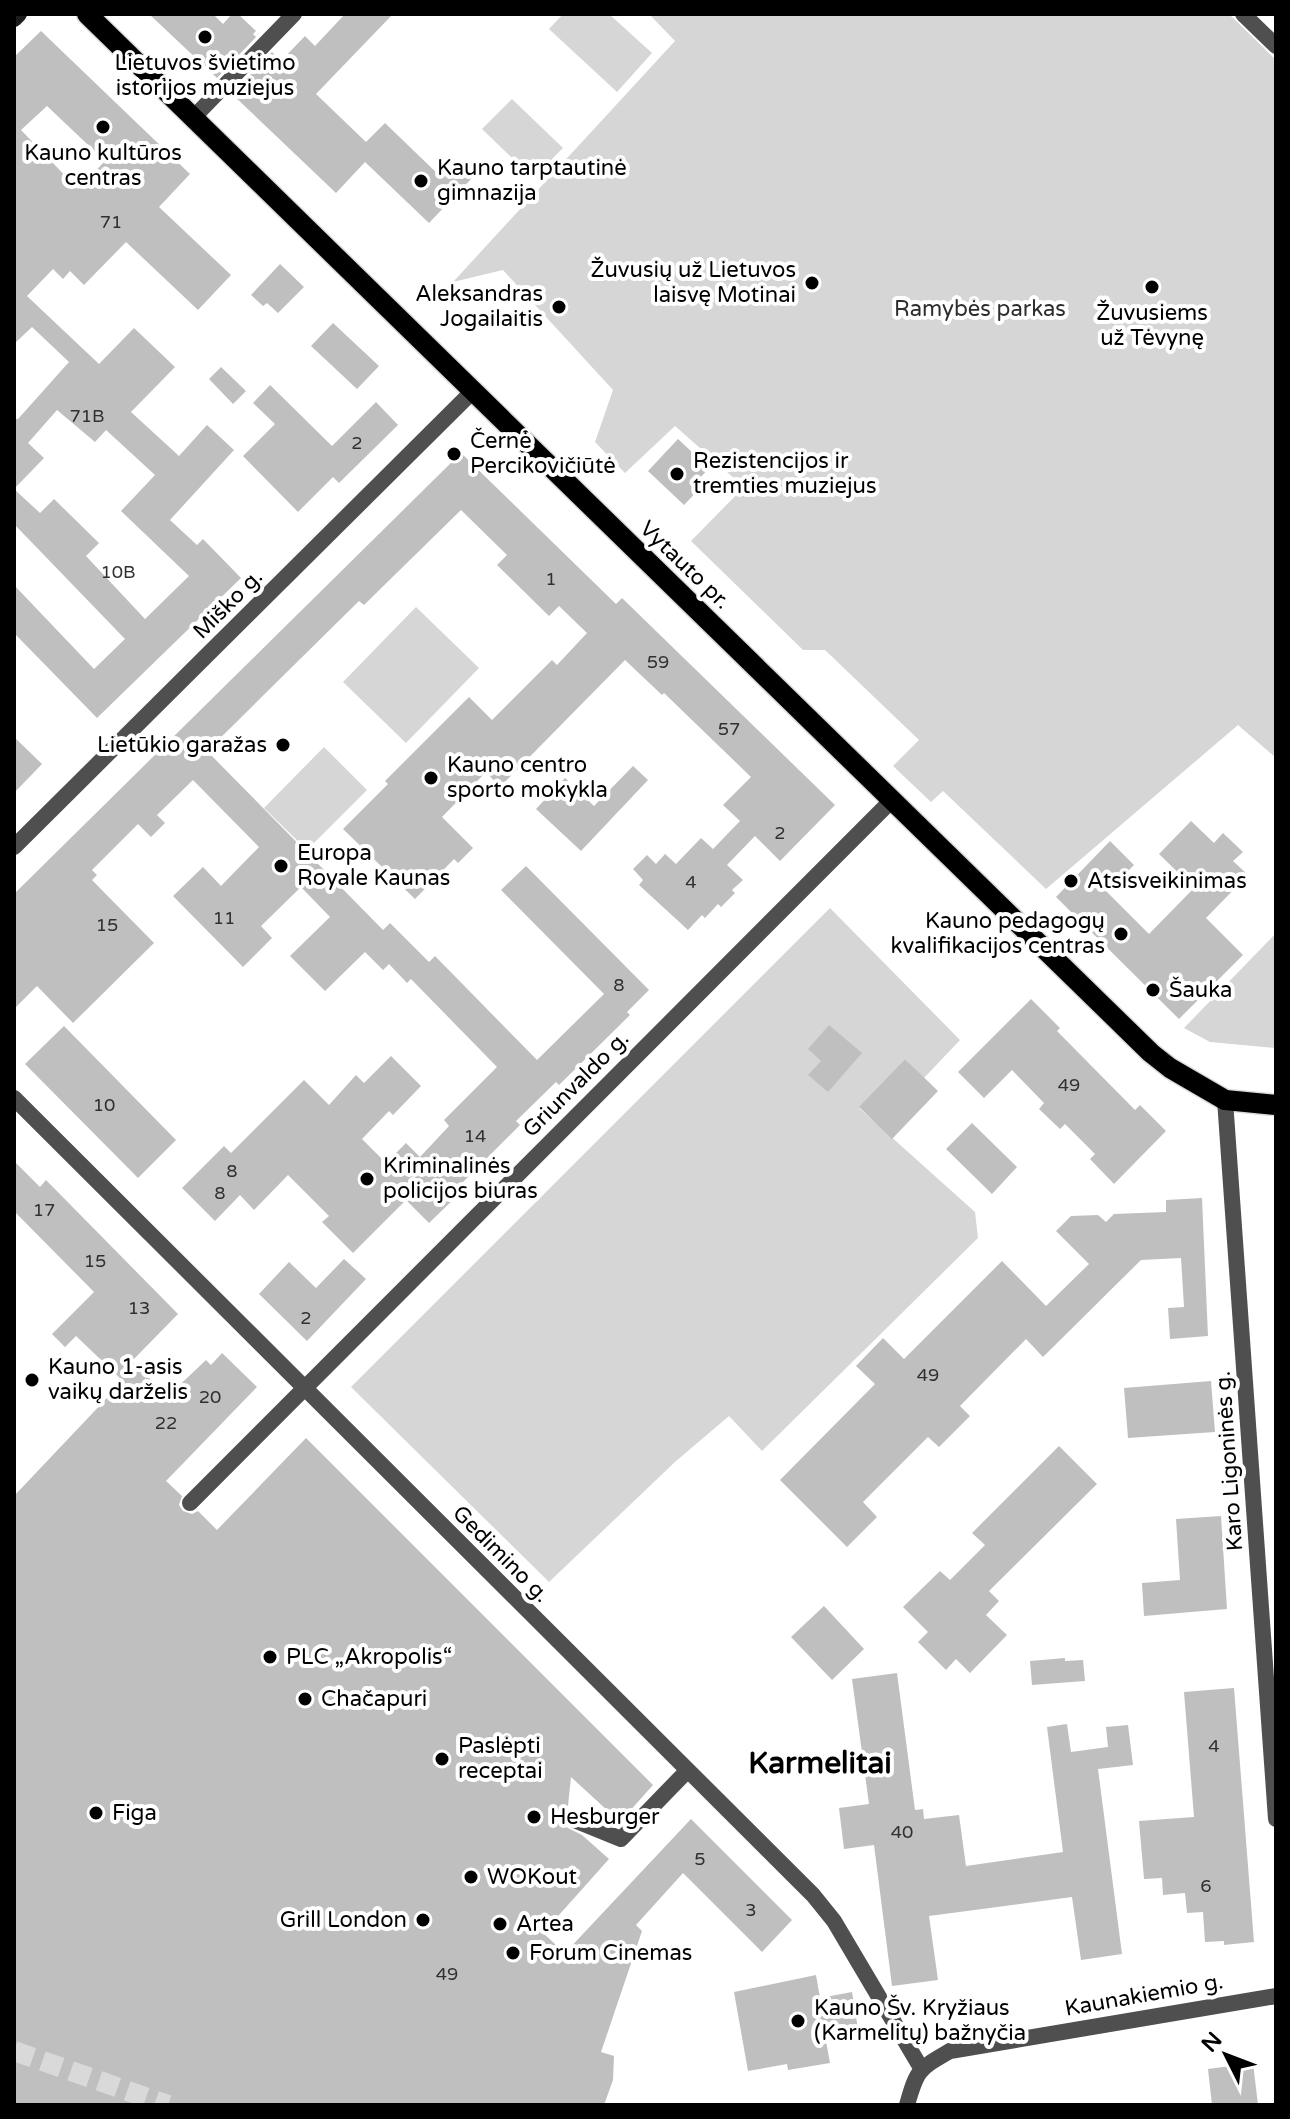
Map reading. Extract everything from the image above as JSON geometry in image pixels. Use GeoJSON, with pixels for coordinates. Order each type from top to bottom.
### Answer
{"type":"FeatureCollection","features":[{"type":"Feature","properties":{"kind":"main road","name":"Vytauto pr."},"geometry":{"type":"LineString","coordinates":[[87,14],[1151,1053],[1170,1068],[1225,1100],[1276,1105]]}},
{"type":"Feature","properties":{"kind":"street"},"geometry":{"type":"LineString","coordinates":[[14,19],[19,14]]}},
{"type":"Feature","properties":{"kind":"street"},"geometry":{"type":"LineString","coordinates":[[193,118],[294,14]]}},
{"type":"Feature","properties":{"kind":"street"},"geometry":{"type":"LineString","coordinates":[[1243,14],[1276,46]]}},
{"type":"Feature","properties":{"kind":"street","name":"Miško g."},"geometry":{"type":"LineString","coordinates":[[14,847],[473,391]]}},
{"type":"Feature","properties":{"kind":"street","name":"Griunvaldo g."},"geometry":{"type":"LineString","coordinates":[[190,1503],[893,799]]}},
{"type":"Feature","properties":{"kind":"street","name":"Gedimino g."},"geometry":{"type":"LineString","coordinates":[[14,1098],[813,1895],[834,1921],[921,2068]]}},
{"type":"Feature","properties":{"kind":"street","name":"Karo Ligoninės g."},"geometry":{"type":"LineString","coordinates":[[1225,1100],[1276,1819]]}},
{"type":"Feature","properties":{"kind":"street"},"geometry":{"type":"LineString","coordinates":[[567,1817],[621,1839],[687,1771]]}},
{"type":"Feature","properties":{"kind":"street","name":"Kaunakiemio g."},"geometry":{"type":"LineString","coordinates":[[921,2068],[950,2051],[1276,1996]]}},
{"type":"Feature","properties":{"kind":"street"},"geometry":{"type":"LineString","coordinates":[[907,2105],[921,2068]]}},
{"type":"Feature","properties":{"kind":"green space"},"geometry":{"type":"Polygon","coordinates":[[[563,14],[609,14],[652,53],[617,92],[549,29],[563,14]]]}},
{"type":"Feature","properties":{"kind":"green space","name":"Ramybės parkas"},"geometry":{"type":"Polygon","coordinates":[[[649,14],[1229,14],[1276,60],[1276,758],[1238,725],[1046,889],[943,791],[931,802],[893,766],[919,740],[825,650],[803,650],[691,541],[744,487],[675,426],[625,473],[595,442],[613,390],[503,270],[453,282],[675,41],[649,14]]]}},
{"type":"Feature","properties":{"kind":"green space"},"geometry":{"type":"Polygon","coordinates":[[[512,99],[563,148],[533,178],[482,129],[512,99]]]}},
{"type":"Feature","properties":{"kind":"green space"},"geometry":{"type":"Polygon","coordinates":[[[416,607],[479,668],[406,743],[343,682],[416,607]]]}},
{"type":"Feature","properties":{"kind":"green space"},"geometry":{"type":"Polygon","coordinates":[[[324,747],[367,790],[307,850],[264,808],[324,747]]]}},
{"type":"Feature","properties":{"kind":"green space"},"geometry":{"type":"Polygon","coordinates":[[[830,908],[960,1040],[924,1078],[905,1059],[859,1108],[975,1212],[978,1238],[762,1451],[729,1416],[675,1462],[549,1582],[351,1387],[830,908]]]}},
{"type":"Feature","properties":{"kind":"green space"},"geometry":{"type":"Polygon","coordinates":[[[1276,933],[1276,1048],[1210,1042],[1184,1028],[1276,933]]]}},
{"type":"Feature","properties":{"kind":"building"},"geometry":{"type":"Polygon","coordinates":[[[149,14],[213,14],[223,24],[232,14],[238,14],[256,31],[253,34],[256,37],[217,78],[149,14]]]}},
{"type":"Feature","properties":{"kind":"building"},"geometry":{"type":"Polygon","coordinates":[[[345,14],[393,14],[316,94],[366,142],[385,123],[442,178],[456,163],[472,178],[429,223],[365,162],[336,193],[232,94],[272,52],[281,61],[305,36],[315,46],[345,14]]]}},
{"type":"Feature","properties":{"kind":"building"},"geometry":{"type":"Polygon","coordinates":[[[41,31],[190,174],[159,207],[231,275],[198,310],[126,242],[84,285],[70,271],[63,279],[53,269],[27,296],[99,364],[134,328],[175,367],[131,412],[179,456],[207,425],[234,450],[170,520],[197,545],[203,539],[241,578],[97,718],[14,633],[14,585],[94,669],[125,639],[14,524],[14,489],[14,419],[18,419],[69,362],[32,327],[14,344],[14,57],[41,31]],[[47,106],[21,130],[78,189],[105,161],[47,106]],[[57,410],[28,443],[44,458],[14,489],[40,513],[54,499],[99,543],[86,556],[145,619],[189,576],[121,511],[155,475],[106,430],[95,442],[57,410]]]}},
{"type":"Feature","properties":{"kind":"building"},"geometry":{"type":"Polygon","coordinates":[[[280,264],[304,287],[278,313],[267,303],[263,306],[251,295],[280,264]]]}},
{"type":"Feature","properties":{"kind":"building"},"geometry":{"type":"Polygon","coordinates":[[[333,323],[379,366],[357,389],[311,346],[333,323]]]}},
{"type":"Feature","properties":{"kind":"building"},"geometry":{"type":"Polygon","coordinates":[[[221,367],[246,391],[233,404],[209,379],[221,367]]]}},
{"type":"Feature","properties":{"kind":"building"},"geometry":{"type":"Polygon","coordinates":[[[270,385],[332,446],[376,402],[398,425],[339,483],[333,477],[298,512],[243,456],[275,424],[253,403],[270,385]]]}},
{"type":"Feature","properties":{"kind":"building","name":"Rezistencijos ir tremties muziejus"},"geometry":{"type":"Polygon","coordinates":[[[678,439],[709,468],[700,478],[705,483],[684,505],[648,471],[678,439]]]}},
{"type":"Feature","properties":{"kind":"building"},"geometry":{"type":"Polygon","coordinates":[[[461,453],[616,604],[622,598],[835,805],[780,861],[755,836],[727,865],[743,880],[732,890],[735,893],[721,907],[718,904],[705,918],[702,915],[688,930],[639,885],[643,880],[633,869],[647,855],[656,864],[665,854],[676,864],[701,838],[713,849],[740,821],[723,805],[751,777],[625,660],[500,787],[486,772],[442,817],[473,848],[458,863],[454,859],[415,899],[343,829],[388,784],[385,781],[469,697],[492,720],[552,660],[557,665],[587,633],[559,606],[549,616],[497,565],[507,555],[461,510],[364,605],[359,601],[207,751],[383,930],[390,923],[429,962],[435,956],[537,1060],[604,994],[501,890],[526,866],[649,990],[627,1012],[630,1015],[559,1085],[556,1082],[516,1121],[520,1125],[454,1191],[458,1195],[429,1223],[406,1200],[353,1253],[322,1222],[329,1216],[288,1175],[254,1210],[240,1195],[215,1221],[182,1188],[224,1146],[231,1153],[304,1080],[329,1105],[356,1075],[364,1083],[391,1056],[421,1086],[393,1115],[389,1111],[362,1139],[386,1163],[406,1143],[420,1157],[449,1126],[444,1120],[497,1067],[411,979],[407,983],[389,964],[383,970],[365,952],[325,991],[290,956],[330,917],[301,887],[261,926],[272,938],[243,967],[173,896],[203,867],[221,886],[259,847],[193,780],[157,815],[165,823],[151,837],[138,824],[92,870],[97,875],[92,880],[154,943],[73,1023],[37,986],[14,1009],[14,894],[461,453]]]}},
{"type":"Feature","properties":{"kind":"building"},"geometry":{"type":"Polygon","coordinates":[[[14,737],[42,764],[14,793],[14,737]]]}},
{"type":"Feature","properties":{"kind":"building"},"geometry":{"type":"Polygon","coordinates":[[[633,766],[648,780],[581,851],[536,809],[565,778],[594,806],[633,766]]]}},
{"type":"Feature","properties":{"kind":"building","name":"Kauno pedagogų kvalifikacijos centras"},"geometry":{"type":"Polygon","coordinates":[[[1191,821],[1214,843],[1223,833],[1243,852],[1233,861],[1248,875],[1206,918],[1243,955],[1179,1019],[1056,897],[1110,841],[1134,865],[1107,892],[1149,934],[1194,888],[1159,854],[1191,821]]]}},
{"type":"Feature","properties":{"kind":"building"},"geometry":{"type":"Polygon","coordinates":[[[1031,999],[1060,1028],[1057,1031],[1135,1110],[1140,1105],[1166,1131],[1114,1184],[1090,1159],[1095,1154],[1065,1124],[1060,1129],[1039,1109],[1044,1103],[1012,1070],[984,1098],[958,1072],[1031,999]]]}},
{"type":"Feature","properties":{"kind":"building"},"geometry":{"type":"Polygon","coordinates":[[[829,1025],[862,1053],[828,1092],[808,1075],[821,1061],[808,1049],[829,1025]]]}},
{"type":"Feature","properties":{"kind":"building"},"geometry":{"type":"Polygon","coordinates":[[[64,1026],[176,1140],[138,1178],[25,1064],[64,1026]]]}},
{"type":"Feature","properties":{"kind":"building"},"geometry":{"type":"Polygon","coordinates":[[[905,1059],[938,1091],[892,1139],[859,1107],[905,1059]]]}},
{"type":"Feature","properties":{"kind":"building"},"geometry":{"type":"Polygon","coordinates":[[[972,1123],[1017,1167],[992,1194],[946,1149],[972,1123]]]}},
{"type":"Feature","properties":{"kind":"building","name":"PLC „Akropolis“"},"geometry":{"type":"Polygon","coordinates":[[[14,1161],[40,1187],[46,1180],[178,1314],[132,1361],[168,1396],[206,1360],[211,1365],[222,1353],[257,1387],[166,1481],[182,1496],[179,1505],[183,1511],[192,1514],[198,1511],[217,1530],[306,1438],[653,1785],[620,1822],[571,1777],[568,1806],[557,1812],[558,1823],[582,1835],[609,1859],[543,1933],[565,1953],[691,1819],[792,1920],[762,1952],[683,1873],[636,1925],[642,1931],[601,2052],[614,2056],[613,2080],[604,2105],[14,2105],[14,1496],[123,1381],[76,1336],[65,1347],[52,1334],[94,1292],[14,1211],[14,1161]]]}},
{"type":"Feature","properties":{"kind":"building"},"geometry":{"type":"Polygon","coordinates":[[[1202,1198],[1208,1336],[1170,1339],[1168,1308],[1184,1307],[1181,1258],[1141,1260],[1043,1357],[1026,1339],[960,1406],[970,1416],[939,1447],[928,1437],[863,1502],[877,1517],[847,1547],[780,1480],[875,1384],[856,1366],[883,1338],[904,1359],[1002,1261],[1046,1306],[1089,1264],[1056,1231],[1071,1216],[1098,1215],[1106,1222],[1114,1214],[1166,1212],[1166,1200],[1202,1198]]]}},
{"type":"Feature","properties":{"kind":"building"},"geometry":{"type":"Polygon","coordinates":[[[344,1259],[366,1279],[307,1341],[259,1294],[289,1262],[316,1288],[344,1259]]]}},
{"type":"Feature","properties":{"kind":"building"},"geometry":{"type":"Polygon","coordinates":[[[1211,1381],[1215,1432],[1128,1438],[1124,1388],[1211,1381]]]}},
{"type":"Feature","properties":{"kind":"building"},"geometry":{"type":"Polygon","coordinates":[[[1059,1446],[1097,1484],[989,1591],[999,1601],[986,1615],[1007,1635],[970,1673],[956,1659],[946,1670],[918,1642],[928,1632],[903,1607],[940,1571],[950,1580],[985,1545],[972,1533],[1059,1446]]]}},
{"type":"Feature","properties":{"kind":"building"},"geometry":{"type":"Polygon","coordinates":[[[1221,1516],[1227,1609],[1144,1616],[1142,1583],[1180,1580],[1176,1519],[1221,1516]]]}},
{"type":"Feature","properties":{"kind":"building"},"geometry":{"type":"Polygon","coordinates":[[[824,1606],[864,1649],[832,1680],[791,1637],[824,1606]]]}},
{"type":"Feature","properties":{"kind":"building"},"geometry":{"type":"Polygon","coordinates":[[[1065,1658],[1065,1661],[1083,1660],[1085,1681],[1032,1685],[1030,1661],[1065,1658]]]}},
{"type":"Feature","properties":{"kind":"building"},"geometry":{"type":"Polygon","coordinates":[[[897,1673],[915,1810],[923,1809],[924,1819],[959,1815],[966,1866],[1063,1852],[1047,1727],[1067,1724],[1071,1752],[1108,1747],[1106,1727],[1128,1725],[1133,1765],[1098,1769],[1122,1954],[1081,1960],[1072,1897],[929,1916],[938,1980],[892,1986],[874,1845],[844,1849],[839,1808],[869,1804],[852,1679],[897,1673]]]}},
{"type":"Feature","properties":{"kind":"building"},"geometry":{"type":"Polygon","coordinates":[[[1234,1688],[1254,1942],[1224,1945],[1224,1941],[1205,1942],[1203,1912],[1187,1913],[1185,1893],[1163,1895],[1162,1878],[1144,1879],[1139,1821],[1194,1817],[1184,1692],[1234,1688]]]}},
{"type":"Feature","properties":{"kind":"building","name":"Kauno Šv. Kryžiaus (Karmelitų) bažnyčia"},"geometry":{"type":"Polygon","coordinates":[[[816,1975],[820,1998],[852,1992],[859,2035],[826,2041],[830,2063],[788,2070],[787,2064],[748,2071],[734,1992],[816,1975]]]}},
{"type":"Feature","properties":{"kind":"building"},"geometry":{"type":"Polygon","coordinates":[[[1253,2063],[1258,2105],[1212,2105],[1208,2069],[1253,2063]]]}},
{"type":"Feature","properties":{"kind":"tunnel"},"geometry":{"type":"LineString","coordinates":[[14,2051],[168,2105]]}},
{"type":"Feature","properties":{"kind":"place","name":"Lietuvos švietimo istorijos muziejus"},"geometry":{"type":"Point","coordinates":[205,37]}},
{"type":"Feature","properties":{"kind":"place","name":"Kauno kultūros centras"},"geometry":{"type":"Point","coordinates":[103,127]}},
{"type":"Feature","properties":{"kind":"place","name":"Kauno tarptautinė gimnazija"},"geometry":{"type":"Point","coordinates":[421,181]}},
{"type":"Feature","properties":{"kind":"place","name":"Žuvusių už Lietuvos laisvę Motinai"},"geometry":{"type":"Point","coordinates":[812,283]}},
{"type":"Feature","properties":{"kind":"place","name":"Žuvusiems už Tėvynę"},"geometry":{"type":"Point","coordinates":[1152,287]}},
{"type":"Feature","properties":{"kind":"place","name":"Aleksandras Jogailaitis"},"geometry":{"type":"Point","coordinates":[559,307]}},
{"type":"Feature","properties":{"kind":"place","name":"Černė Percikovičiūtė"},"geometry":{"type":"Point","coordinates":[454,454]}},
{"type":"Feature","properties":{"kind":"place","name":"Rezistencijos ir tremties muziejus"},"geometry":{"type":"Point","coordinates":[677,474]}},
{"type":"Feature","properties":{"kind":"place","name":"Lietūkio garažas"},"geometry":{"type":"Point","coordinates":[283,745]}},
{"type":"Feature","properties":{"kind":"place","name":"Kauno centro sporto mokykla"},"geometry":{"type":"Point","coordinates":[431,778]}},
{"type":"Feature","properties":{"kind":"place","name":"Europa Royale Kaunas"},"geometry":{"type":"Point","coordinates":[281,866]}},
{"type":"Feature","properties":{"kind":"place","name":"Atsisveikinimas"},"geometry":{"type":"Point","coordinates":[1071,881]}},
{"type":"Feature","properties":{"kind":"place","name":"Kauno pedagogų kvalifikacijos centras"},"geometry":{"type":"Point","coordinates":[1121,934]}},
{"type":"Feature","properties":{"kind":"place","name":"Šauka"},"geometry":{"type":"Point","coordinates":[1153,990]}},
{"type":"Feature","properties":{"kind":"place","name":"Kriminalinės policijos biuras"},"geometry":{"type":"Point","coordinates":[367,1179]}},
{"type":"Feature","properties":{"kind":"place","name":"Kauno 1-asis vaikų darželis"},"geometry":{"type":"Point","coordinates":[32,1380]}},
{"type":"Feature","properties":{"kind":"place","name":"PLC „Akropolis“"},"geometry":{"type":"Point","coordinates":[270,1657]}},
{"type":"Feature","properties":{"kind":"place","name":"Chačapuri"},"geometry":{"type":"Point","coordinates":[305,1699]}},
{"type":"Feature","properties":{"kind":"place","name":"Paslėpti receptai"},"geometry":{"type":"Point","coordinates":[442,1759]}},
{"type":"Feature","properties":{"kind":"place","name":"Figa"},"geometry":{"type":"Point","coordinates":[96,1813]}},
{"type":"Feature","properties":{"kind":"place","name":"Hesburger"},"geometry":{"type":"Point","coordinates":[534,1817]}},
{"type":"Feature","properties":{"kind":"place","name":"WOKout"},"geometry":{"type":"Point","coordinates":[471,1877]}},
{"type":"Feature","properties":{"kind":"place","name":"Grill London"},"geometry":{"type":"Point","coordinates":[423,1920]}},
{"type":"Feature","properties":{"kind":"place","name":"Artea"},"geometry":{"type":"Point","coordinates":[500,1924]}},
{"type":"Feature","properties":{"kind":"place","name":"Forum Cinemas"},"geometry":{"type":"Point","coordinates":[513,1953]}},
{"type":"Feature","properties":{"kind":"place","name":"Kauno Šv. Kryžiaus (Karmelitų) bažnyčia"},"geometry":{"type":"Point","coordinates":[798,2021]}},
{"type":"Feature","properties":{"kind":"district","name":"Karmelitai"},"geometry":{"type":"Point","coordinates":[820,1763]}}]}
